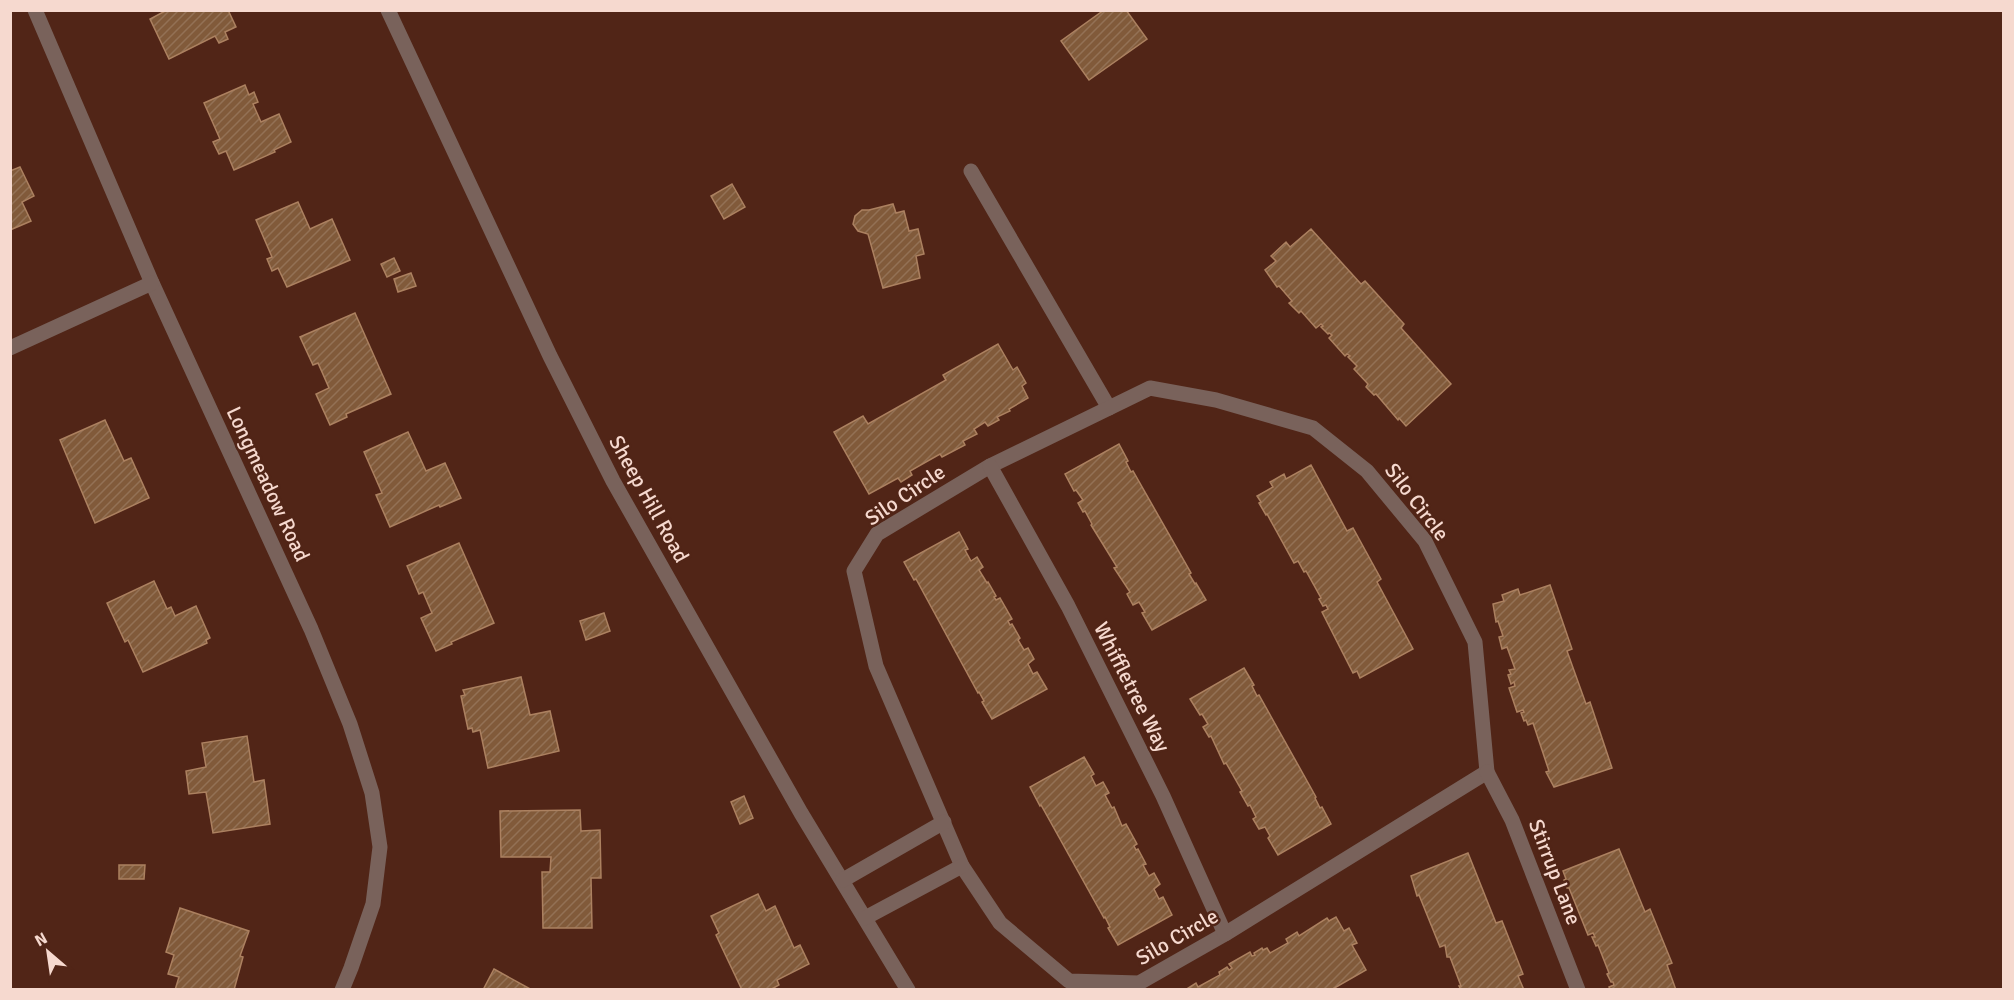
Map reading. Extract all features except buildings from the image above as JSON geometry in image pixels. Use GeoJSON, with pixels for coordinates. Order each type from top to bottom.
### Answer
{"type":"FeatureCollection","features":[{"type":"Feature","properties":{"kind":"street","name":"Longmeadow Road"},"geometry":{"type":"LineString","coordinates":[[35,10],[152,283],[311,628],[350,724],[372,793],[380,847],[373,904],[342,990]]}},
{"type":"Feature","properties":{"kind":"street","name":"Sheep Hill Road"},"geometry":{"type":"LineString","coordinates":[[387,10],[550,356],[613,481],[801,813],[908,990]]}},
{"type":"Feature","properties":{"kind":"street"},"geometry":{"type":"LineString","coordinates":[[971,171],[1109,408]]}},
{"type":"Feature","properties":{"kind":"street"},"geometry":{"type":"LineString","coordinates":[[10,348],[152,283]]}},
{"type":"Feature","properties":{"kind":"street","name":"Silo Circle"},"geometry":{"type":"LineString","coordinates":[[1150,388],[1216,400],[1313,428],[1366,471],[1425,541],[1475,642],[1487,772],[1225,934],[1139,983],[1069,981],[1000,922],[962,866],[876,666],[854,571],[877,534],[990,466],[1109,408],[1150,388]]}},
{"type":"Feature","properties":{"kind":"street","name":"Whiffletree Way"},"geometry":{"type":"LineString","coordinates":[[990,466],[1068,606],[1163,796],[1225,934]]}},
{"type":"Feature","properties":{"kind":"street","name":"Stirrup Lane"},"geometry":{"type":"LineString","coordinates":[[1487,772],[1512,820],[1578,990]]}},
{"type":"Feature","properties":{"kind":"street"},"geometry":{"type":"LineString","coordinates":[[843,880],[944,822]]}},
{"type":"Feature","properties":{"kind":"street"},"geometry":{"type":"LineString","coordinates":[[865,918],[962,866]]}}]}
